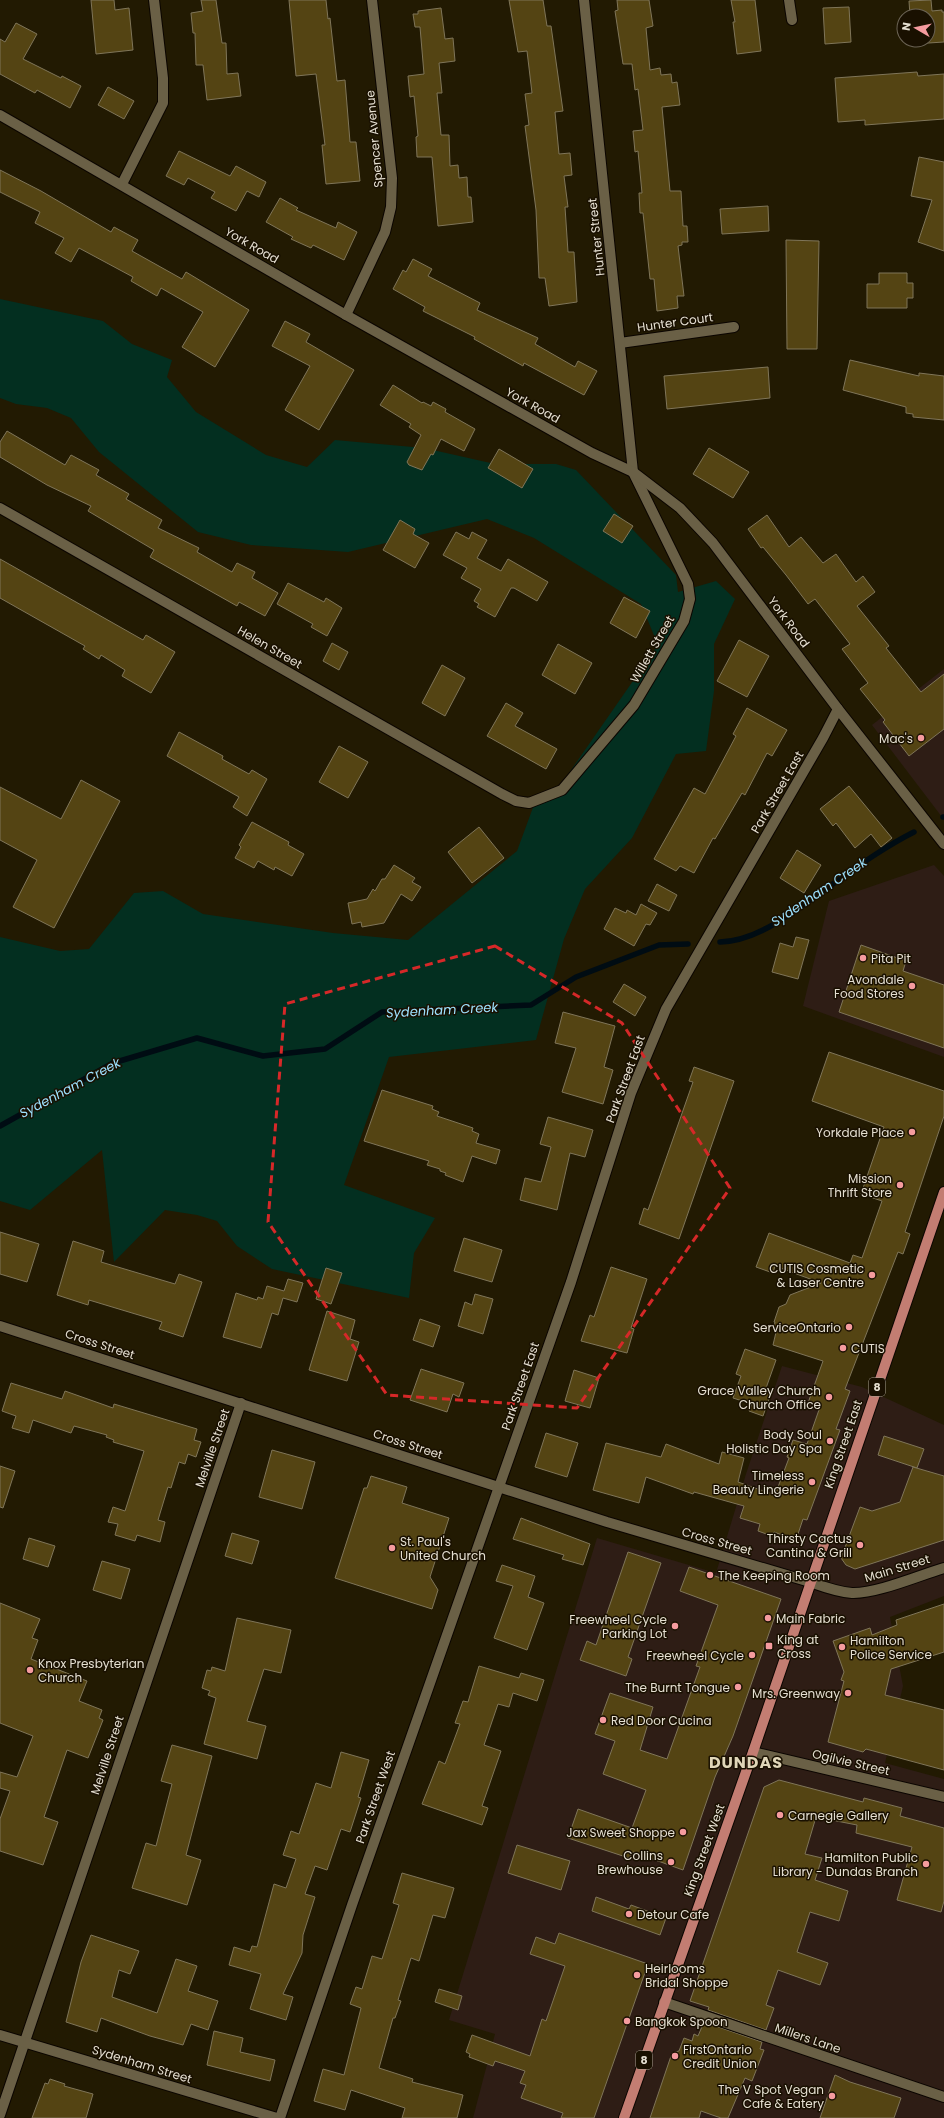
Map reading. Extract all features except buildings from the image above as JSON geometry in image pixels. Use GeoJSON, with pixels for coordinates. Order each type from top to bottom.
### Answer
{"type":"FeatureCollection","features":[{"type":"Feature","properties":{"kind":"main road","name":"King Street East"},"geometry":{"type":"LineString","coordinates":[[792,1636],[944,1192]]}},
{"type":"Feature","properties":{"kind":"main road","name":"King Street West"},"geometry":{"type":"LineString","coordinates":[[624,2118],[792,1636]]}},
{"type":"Feature","properties":{"kind":"street"},"geometry":{"type":"LineString","coordinates":[[122,184],[163,103],[163,78],[154,0]]}},
{"type":"Feature","properties":{"kind":"street","name":"Spencer Avenue"},"geometry":{"type":"LineString","coordinates":[[346,315],[385,232],[391,207],[392,178],[372,0]]}},
{"type":"Feature","properties":{"kind":"street","name":"Hunter Street"},"geometry":{"type":"LineString","coordinates":[[584,0],[633,472]]}},
{"type":"Feature","properties":{"kind":"street"},"geometry":{"type":"LineString","coordinates":[[789,0],[792,20]]}},
{"type":"Feature","properties":{"kind":"street","name":"York Road"},"geometry":{"type":"LineString","coordinates":[[0,115],[122,184],[346,315],[592,454],[633,472],[680,508],[713,543],[838,709],[944,844]]}},
{"type":"Feature","properties":{"kind":"street","name":"Hunter Court"},"geometry":{"type":"LineString","coordinates":[[620,343],[734,327]]}},
{"type":"Feature","properties":{"kind":"street","name":"Willett Street"},"geometry":{"type":"LineString","coordinates":[[529,803],[562,790],[634,705],[684,621],[690,599],[688,584],[633,472]]}},
{"type":"Feature","properties":{"kind":"street","name":"Helen Street"},"geometry":{"type":"LineString","coordinates":[[0,508],[502,794],[516,801],[529,803]]}},
{"type":"Feature","properties":{"kind":"street","name":"Park Street East"},"geometry":{"type":"LineString","coordinates":[[498,1486],[571,1282],[631,1093],[660,1023],[677,990],[824,738],[838,709]]}},
{"type":"Feature","properties":{"kind":"street","name":"Cross Street"},"geometry":{"type":"LineString","coordinates":[[0,1326],[614,1524],[810,1582]]}},
{"type":"Feature","properties":{"kind":"street","name":"Melville Street"},"geometry":{"type":"LineString","coordinates":[[0,2116],[241,1403]]}},
{"type":"Feature","properties":{"kind":"street","name":"Park Street West"},"geometry":{"type":"LineString","coordinates":[[279,2118],[498,1486]]}},
{"type":"Feature","properties":{"kind":"street","name":"Main Street"},"geometry":{"type":"LineString","coordinates":[[810,1582],[837,1591],[853,1593],[870,1591],[944,1568]]}},
{"type":"Feature","properties":{"kind":"street","name":"Ogilvie Street"},"geometry":{"type":"LineString","coordinates":[[752,1752],[944,1797]]}},
{"type":"Feature","properties":{"kind":"street","name":"Millers Lane"},"geometry":{"type":"LineString","coordinates":[[664,2002],[944,2097]]}},
{"type":"Feature","properties":{"kind":"street","name":"Sydenham Street"},"geometry":{"type":"LineString","coordinates":[[0,2034],[25,2043],[279,2118]]}},
{"type":"Feature","properties":{"kind":"highlighted area"},"geometry":{"type":"Polygon","coordinates":[[[495,946],[622,1023],[730,1188],[577,1408],[387,1395],[268,1222],[285,1004],[495,946]]]}},
{"type":"Feature","properties":{"kind":"shaded area"},"geometry":{"type":"Polygon","coordinates":[[[944,669],[944,816],[942,817],[872,725],[944,669]]]}},
{"type":"Feature","properties":{"kind":"shaded area"},"geometry":{"type":"Polygon","coordinates":[[[934,865],[944,876],[944,1057],[803,1006],[829,901],[934,865]]]}},
{"type":"Feature","properties":{"kind":"shaded area"},"geometry":{"type":"Polygon","coordinates":[[[782,1366],[862,1387],[944,1425],[944,1596],[890,1617],[903,1686],[885,1763],[944,1779],[944,2118],[473,2118],[495,2034],[449,2020],[597,1538],[716,1573],[746,1474],[782,1366]]]}},
{"type":"Feature","properties":{"kind":"green space"},"geometry":{"type":"Polygon","coordinates":[[[0,299],[103,321],[132,344],[172,360],[167,377],[196,412],[266,455],[307,467],[335,440],[424,448],[495,464],[556,464],[576,470],[676,575],[678,592],[716,581],[735,599],[714,644],[714,691],[706,751],[676,754],[632,838],[585,889],[564,939],[536,1040],[389,1057],[344,1185],[435,1218],[414,1253],[409,1298],[272,1269],[237,1246],[217,1221],[197,1215],[165,1210],[114,1262],[102,1150],[30,1210],[0,1201],[0,937],[60,951],[89,949],[134,893],[163,891],[203,914],[333,933],[408,940],[517,851],[535,802],[562,783],[658,645],[641,604],[534,538],[487,519],[348,552],[251,545],[198,532],[99,452],[71,418],[47,408],[16,404],[0,398],[0,299]]]}},
{"type":"Feature","properties":{"kind":"waterway","name":"Sydenham Creek"},"geometry":{"type":"LineString","coordinates":[[720,942],[733,941],[772,926],[877,854],[914,832]]}},
{"type":"Feature","properties":{"kind":"waterway","name":"Sydenham Creek"},"geometry":{"type":"LineString","coordinates":[[0,1126],[113,1063],[197,1038],[263,1056],[325,1049],[382,1012],[531,1005],[576,977],[659,945],[688,944]]}},
{"type":"Feature","properties":{"kind":"place","name":"Mac's"},"geometry":{"type":"Point","coordinates":[921,738]}},
{"type":"Feature","properties":{"kind":"place","name":"Pita Pit"},"geometry":{"type":"Point","coordinates":[863,958]}},
{"type":"Feature","properties":{"kind":"place","name":"Avondale Food Stores"},"geometry":{"type":"Point","coordinates":[912,986]}},
{"type":"Feature","properties":{"kind":"place","name":"Yorkdale Place"},"geometry":{"type":"Point","coordinates":[912,1132]}},
{"type":"Feature","properties":{"kind":"place","name":"Mission Thrift Store"},"geometry":{"type":"Point","coordinates":[900,1185]}},
{"type":"Feature","properties":{"kind":"place","name":"CUTIS Cosmetic & Laser Centre"},"geometry":{"type":"Point","coordinates":[872,1275]}},
{"type":"Feature","properties":{"kind":"place","name":"ServiceOntario"},"geometry":{"type":"Point","coordinates":[849,1327]}},
{"type":"Feature","properties":{"kind":"place","name":"CUTIS"},"geometry":{"type":"Point","coordinates":[843,1348]}},
{"type":"Feature","properties":{"kind":"place","name":"Grace Valley Church Church Office"},"geometry":{"type":"Point","coordinates":[829,1397]}},
{"type":"Feature","properties":{"kind":"place","name":"Body Soul Holistic Day Spa"},"geometry":{"type":"Point","coordinates":[830,1441]}},
{"type":"Feature","properties":{"kind":"place","name":"Timeless Beauty Lingerie"},"geometry":{"type":"Point","coordinates":[812,1482]}},
{"type":"Feature","properties":{"kind":"place","name":"Thirsty Cactus Cantina & Grill"},"geometry":{"type":"Point","coordinates":[860,1545]}},
{"type":"Feature","properties":{"kind":"place","name":"St. Paul's United Church"},"geometry":{"type":"Point","coordinates":[392,1548]}},
{"type":"Feature","properties":{"kind":"place","name":"The Keeping Room"},"geometry":{"type":"Point","coordinates":[710,1575]}},
{"type":"Feature","properties":{"kind":"place","name":"Main Fabric"},"geometry":{"type":"Point","coordinates":[768,1618]}},
{"type":"Feature","properties":{"kind":"place","name":"Freewheel Cycle Parking Lot"},"geometry":{"type":"Point","coordinates":[675,1626]}},
{"type":"Feature","properties":{"kind":"place","name":"King at Cross"},"geometry":{"type":"Point","coordinates":[769,1646]}},
{"type":"Feature","properties":{"kind":"place","name":"Hamilton Police Service"},"geometry":{"type":"Point","coordinates":[842,1647]}},
{"type":"Feature","properties":{"kind":"place","name":"Freewheel Cycle"},"geometry":{"type":"Point","coordinates":[752,1655]}},
{"type":"Feature","properties":{"kind":"place","name":"Knox Presbyterian Church"},"geometry":{"type":"Point","coordinates":[30,1670]}},
{"type":"Feature","properties":{"kind":"place","name":"The Burnt Tongue"},"geometry":{"type":"Point","coordinates":[738,1687]}},
{"type":"Feature","properties":{"kind":"place","name":"Mrs. Greenway"},"geometry":{"type":"Point","coordinates":[848,1693]}},
{"type":"Feature","properties":{"kind":"place","name":"Red Door Cucina"},"geometry":{"type":"Point","coordinates":[603,1720]}},
{"type":"Feature","properties":{"kind":"place","name":"Carnegie Gallery"},"geometry":{"type":"Point","coordinates":[780,1815]}},
{"type":"Feature","properties":{"kind":"place","name":"Jax Sweet Shoppe"},"geometry":{"type":"Point","coordinates":[683,1832]}},
{"type":"Feature","properties":{"kind":"place","name":"Collins Brewhouse"},"geometry":{"type":"Point","coordinates":[671,1862]}},
{"type":"Feature","properties":{"kind":"place","name":"Hamilton Public Library - Dundas Branch"},"geometry":{"type":"Point","coordinates":[926,1864]}},
{"type":"Feature","properties":{"kind":"place","name":"Detour Cafe"},"geometry":{"type":"Point","coordinates":[629,1914]}},
{"type":"Feature","properties":{"kind":"place","name":"Heirlooms Bridal Shoppe"},"geometry":{"type":"Point","coordinates":[637,1975]}},
{"type":"Feature","properties":{"kind":"place","name":"Bangkok Spoon"},"geometry":{"type":"Point","coordinates":[627,2021]}},
{"type":"Feature","properties":{"kind":"place","name":"FirstOntario Credit Union"},"geometry":{"type":"Point","coordinates":[675,2056]}},
{"type":"Feature","properties":{"kind":"place","name":"The V Spot Vegan Cafe & Eatery"},"geometry":{"type":"Point","coordinates":[832,2096]}},
{"type":"Feature","properties":{"kind":"district","name":"DUNDAS"},"geometry":{"type":"Point","coordinates":[746,1762]}}]}
